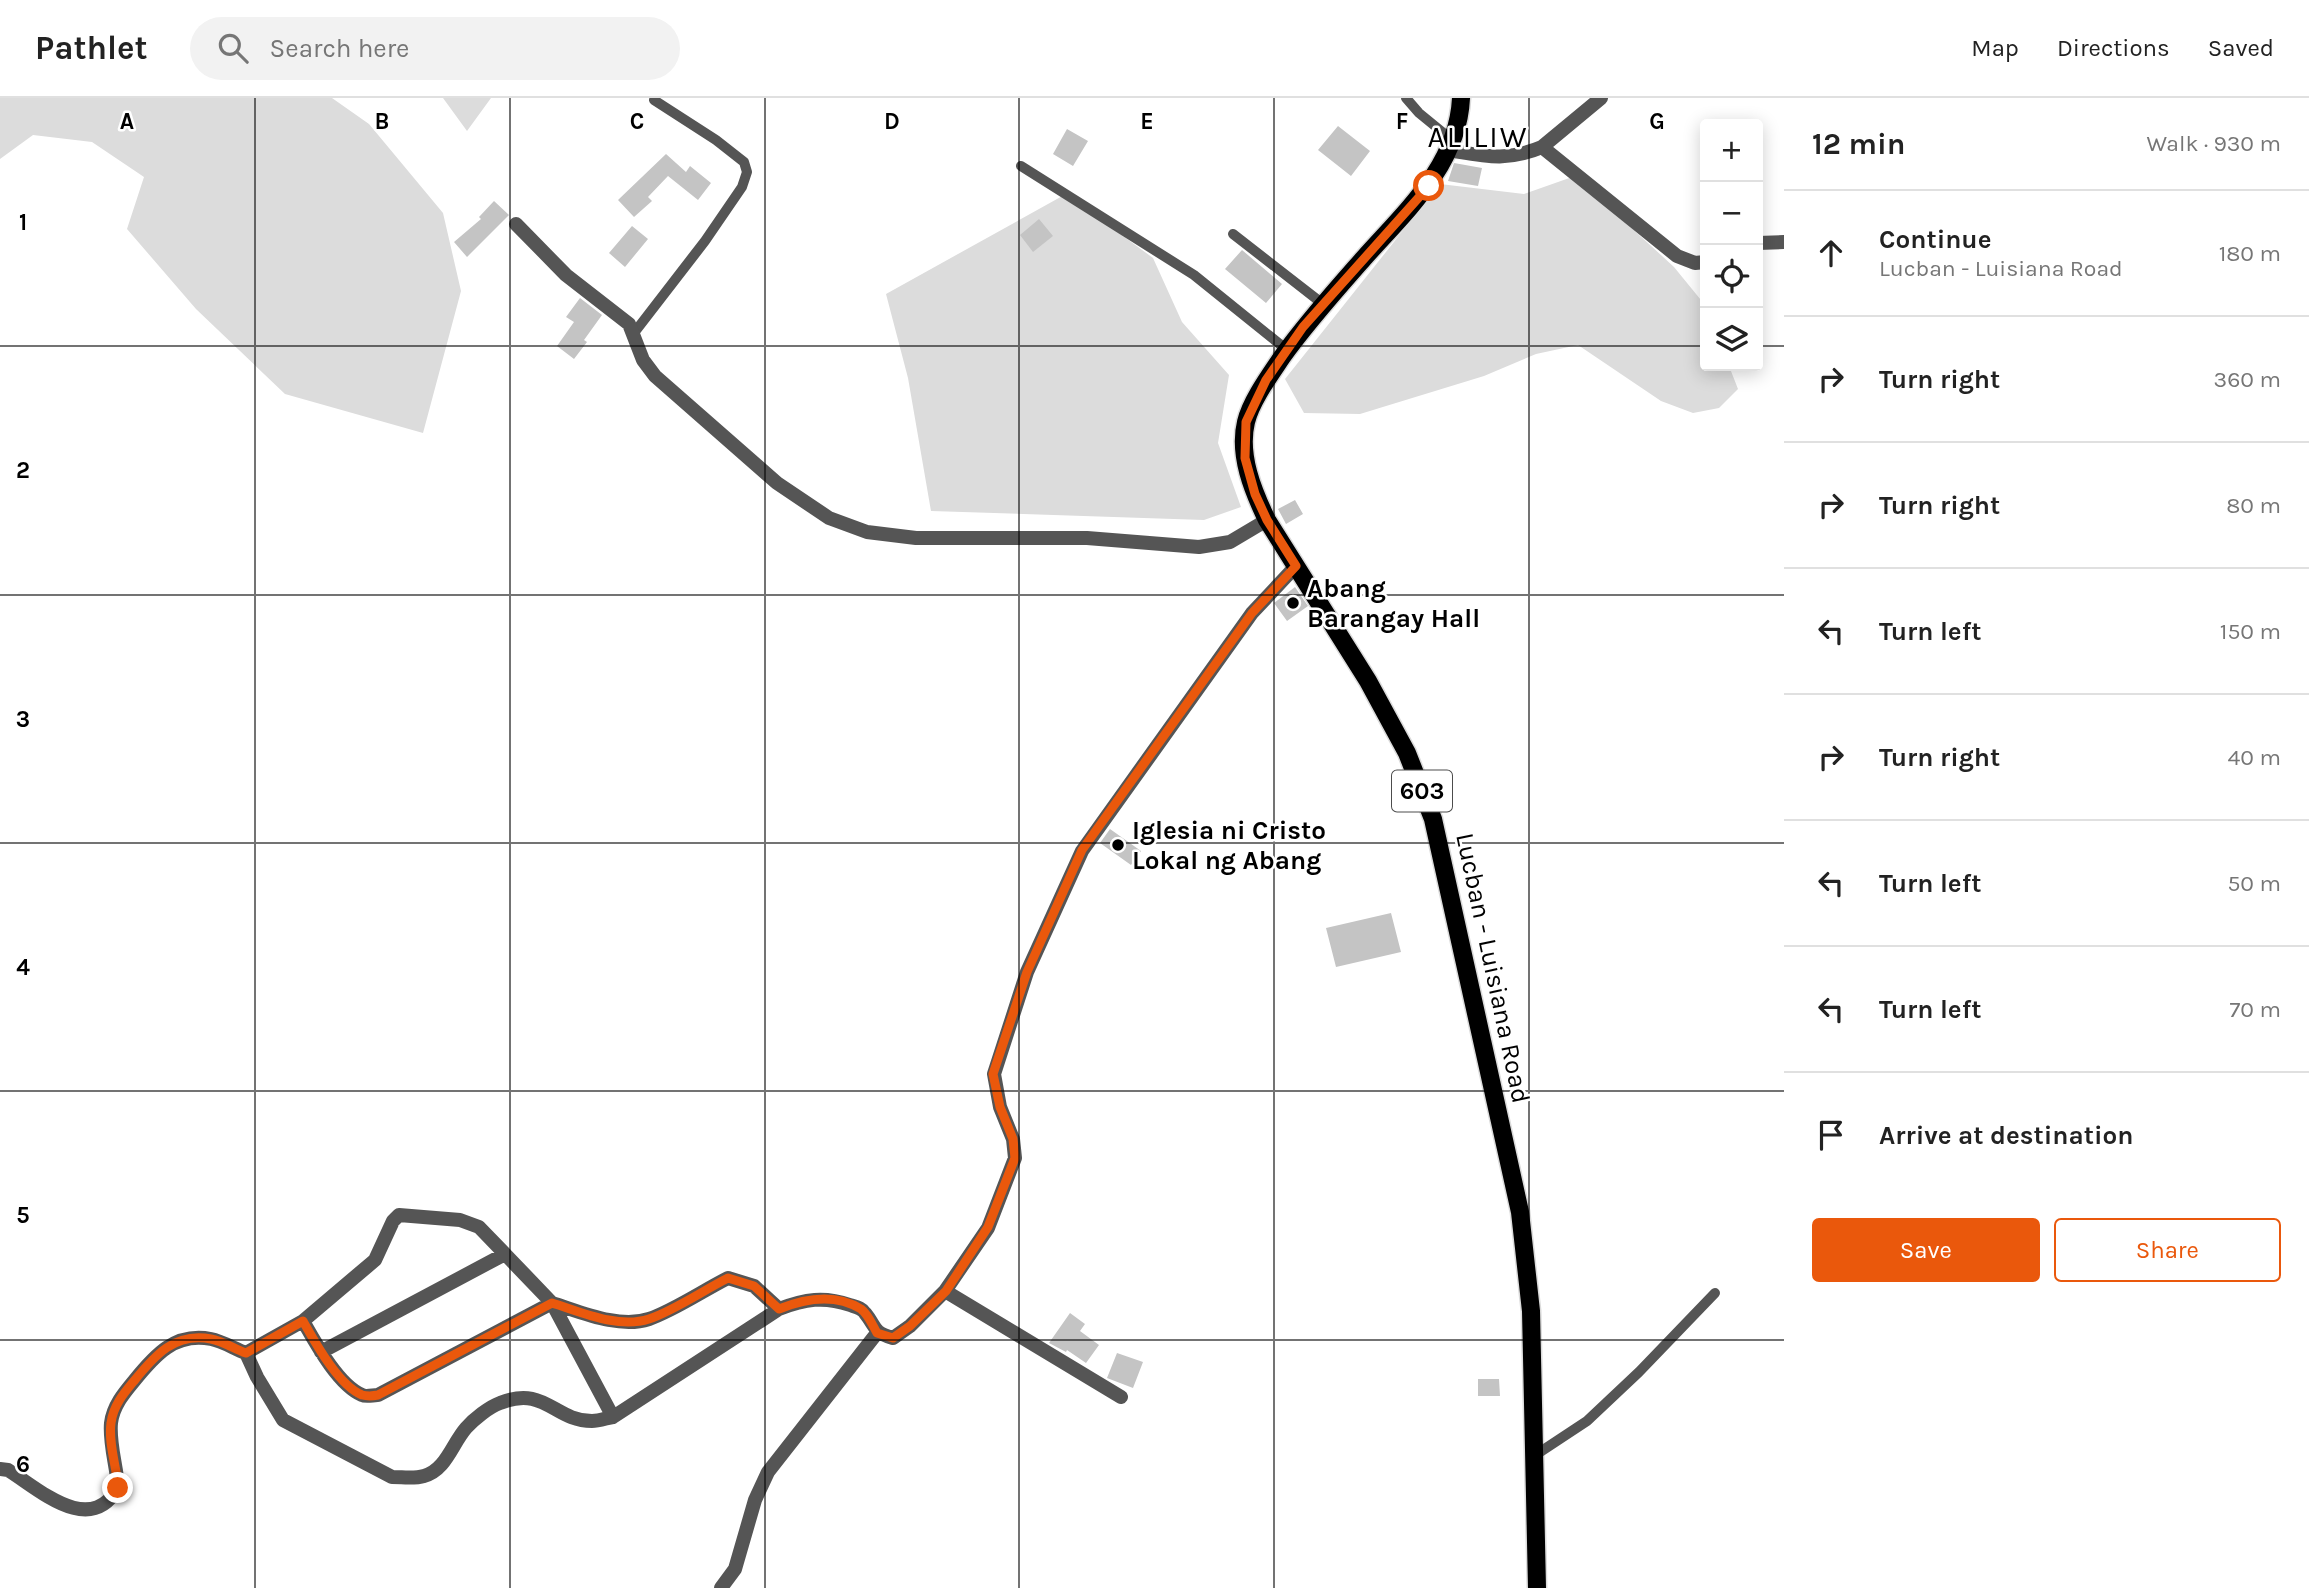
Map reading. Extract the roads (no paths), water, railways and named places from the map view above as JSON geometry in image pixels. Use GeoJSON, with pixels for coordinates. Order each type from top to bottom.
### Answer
{"type":"FeatureCollection","features":[{"type":"Feature","properties":{"kind":"main road","name":"Lucban - Luisiana Road"},"geometry":{"type":"LineString","coordinates":[[1461,98],[1460,114],[1450,145],[1429,186],[1303,327],[1266,380],[1246,422],[1245,458],[1255,494],[1267,520],[1368,681],[1401,741],[1433,819],[1520,1212],[1531,1311],[1536,1588]]}},
{"type":"Feature","properties":{"kind":"street"},"geometry":{"type":"LineString","coordinates":[[1450,145],[1501,158],[1529,152],[1542,147],[1601,98]]}},
{"type":"Feature","properties":{"kind":"street"},"geometry":{"type":"LineString","coordinates":[[1542,147],[1677,256],[1700,262]]}},
{"type":"Feature","properties":{"kind":"street"},"geometry":{"type":"LineString","coordinates":[[516,224],[566,275],[629,324],[643,360],[655,376],[777,483],[830,518],[867,532],[916,538],[1087,538],[1199,547],[1230,542],[1267,520]]}},
{"type":"Feature","properties":{"kind":"street"},"geometry":{"type":"LineString","coordinates":[[1763,243],[1784,242]]}},
{"type":"Feature","properties":{"kind":"street"},"geometry":{"type":"LineString","coordinates":[[0,1469],[8,1470],[62,1505],[84,1510],[113,1497],[118,1488],[111,1421],[117,1404],[146,1366],[164,1348],[178,1340],[213,1339],[246,1353],[283,1420],[392,1477],[426,1476],[437,1469],[445,1462],[467,1426],[498,1404],[514,1399],[528,1396],[544,1401],[563,1413],[592,1421],[613,1417],[779,1309],[801,1300],[834,1299],[863,1310],[877,1333],[893,1338],[919,1318],[946,1291],[988,1227],[1015,1158],[1013,1139],[1000,1107],[993,1074],[1027,972],[1082,850],[1252,613],[1296,566]]}},
{"type":"Feature","properties":{"kind":"street"},"geometry":{"type":"LineString","coordinates":[[246,1353],[303,1321],[375,1260],[393,1221],[399,1215],[460,1220],[479,1227],[552,1303],[613,1417]]}},
{"type":"Feature","properties":{"kind":"street"},"geometry":{"type":"LineString","coordinates":[[321,1352],[505,1254]]}},
{"type":"Feature","properties":{"kind":"street"},"geometry":{"type":"LineString","coordinates":[[303,1321],[321,1352],[350,1387],[363,1396],[378,1395],[552,1303],[602,1318],[634,1321],[649,1318],[728,1278],[754,1286],[779,1309]]}},
{"type":"Feature","properties":{"kind":"street"},"geometry":{"type":"LineString","coordinates":[[946,1291],[1121,1397]]}},
{"type":"Feature","properties":{"kind":"street"},"geometry":{"type":"LineString","coordinates":[[722,1588],[735,1569],[755,1500],[768,1472],[877,1333]]}},
{"type":"Feature","properties":{"kind":"lane"},"geometry":{"type":"LineString","coordinates":[[1406,98],[1450,145]]}},
{"type":"Feature","properties":{"kind":"lane"},"geometry":{"type":"LineString","coordinates":[[634,333],[711,232],[742,187],[747,172],[744,162],[735,155],[654,100]]}},
{"type":"Feature","properties":{"kind":"lane"},"geometry":{"type":"LineString","coordinates":[[1021,166],[1194,275],[1287,350]]}},
{"type":"Feature","properties":{"kind":"lane"},"geometry":{"type":"LineString","coordinates":[[1233,234],[1324,304]]}},
{"type":"Feature","properties":{"kind":"lane"},"geometry":{"type":"LineString","coordinates":[[1532,1457],[1587,1421],[1639,1372],[1715,1293]]}},
{"type":"Feature","properties":{"kind":"place","name":"Abang Barangay Hall"},"geometry":{"type":"Point","coordinates":[1293,603]}},
{"type":"Feature","properties":{"kind":"place","name":"Iglesia ni Cristo Lokal ng Abang"},"geometry":{"type":"Point","coordinates":[1118,845]}},
{"type":"Feature","properties":{"kind":"district","name":"ALILIW"},"geometry":{"type":"Point","coordinates":[1478,137]}}]}
